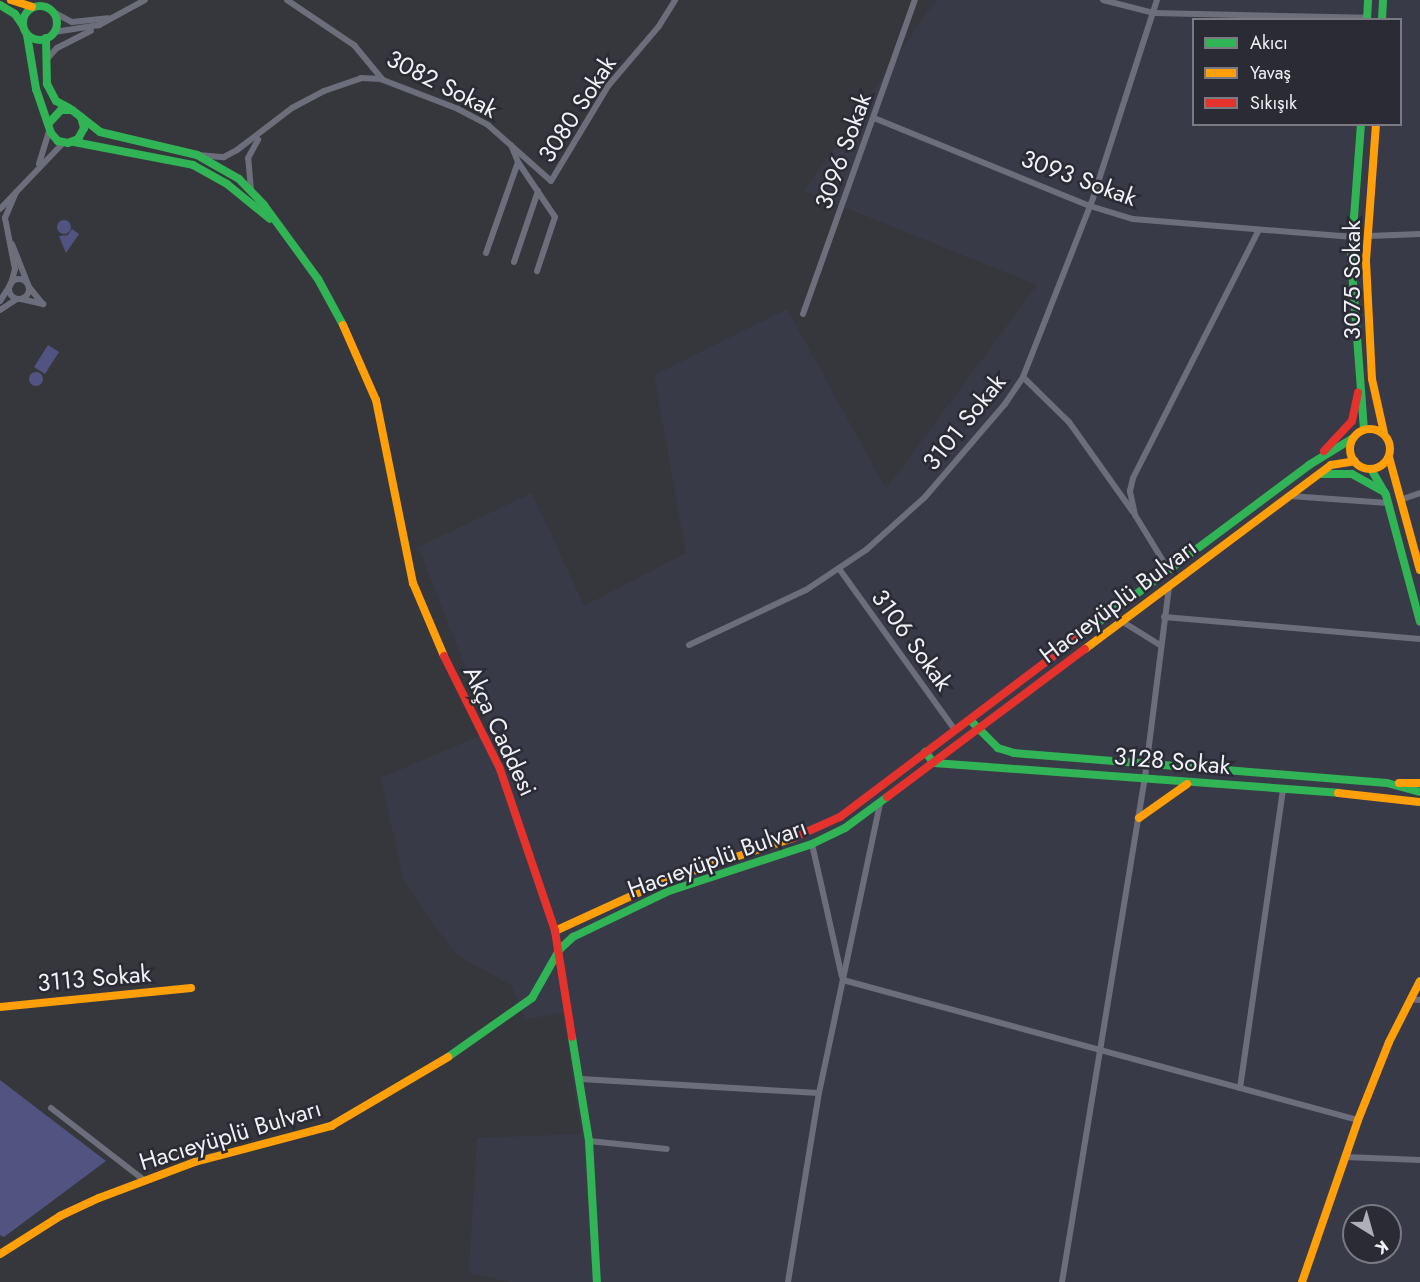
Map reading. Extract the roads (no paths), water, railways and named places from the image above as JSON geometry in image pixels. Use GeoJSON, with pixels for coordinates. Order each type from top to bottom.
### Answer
{"type":"FeatureCollection","features":[{"type":"Feature","properties":{"kind":"street"},"geometry":{"type":"LineString","coordinates":[[11,0],[37,4],[67,21],[82,23],[120,14]]}},
{"type":"Feature","properties":{"kind":"street"},"geometry":{"type":"LineString","coordinates":[[44,68],[57,48],[145,0]]}},
{"type":"Feature","properties":{"kind":"street","name":"3082 Sokak"},"geometry":{"type":"LineString","coordinates":[[287,0],[354,45],[383,80],[458,109],[488,125],[551,181]]}},
{"type":"Feature","properties":{"kind":"street","name":"3080 Sokak"},"geometry":{"type":"LineString","coordinates":[[551,181],[608,86],[660,26],[675,0]]}},
{"type":"Feature","properties":{"kind":"street","name":"3096 Sokak"},"geometry":{"type":"LineString","coordinates":[[803,314],[915,0]]}},
{"type":"Feature","properties":{"kind":"street"},"geometry":{"type":"LineString","coordinates":[[1103,0],[1154,14],[1324,18]]}},
{"type":"Feature","properties":{"kind":"street","name":"3101 Sokak"},"geometry":{"type":"LineString","coordinates":[[689,645],[768,610],[840,570],[925,497],[981,433],[1023,377],[1090,206],[1157,0]]}},
{"type":"Feature","properties":{"kind":"street"},"geometry":{"type":"LineString","coordinates":[[1367,18],[1368,0]]}},
{"type":"Feature","properties":{"kind":"street"},"geometry":{"type":"LineString","coordinates":[[1382,18],[1383,0]]}},
{"type":"Feature","properties":{"kind":"street"},"geometry":{"type":"LineString","coordinates":[[0,210],[37,168],[63,143],[54,137],[36,89],[24,15],[37,4]]}},
{"type":"Feature","properties":{"kind":"street"},"geometry":{"type":"LineString","coordinates":[[0,5],[15,14],[25,30],[46,38],[54,32],[86,29],[106,22]]}},
{"type":"Feature","properties":{"kind":"street"},"geometry":{"type":"LineString","coordinates":[[53,12],[57,22],[54,32]]}},
{"type":"Feature","properties":{"kind":"street","name":"Akça Caddesi"},"geometry":{"type":"LineString","coordinates":[[46,38],[44,68],[51,94],[100,132],[197,155],[239,179],[252,192],[327,294],[366,370],[382,427],[417,592],[441,654],[501,769],[560,950],[589,1141],[597,1282]]}},
{"type":"Feature","properties":{"kind":"street"},"geometry":{"type":"LineString","coordinates":[[197,155],[224,157],[263,132],[292,108],[324,91],[361,78],[383,80]]}},
{"type":"Feature","properties":{"kind":"street"},"geometry":{"type":"LineString","coordinates":[[37,168],[48,144],[50,124],[61,110],[72,110]]}},
{"type":"Feature","properties":{"kind":"street"},"geometry":{"type":"LineString","coordinates":[[74,142],[82,134],[81,117]]}},
{"type":"Feature","properties":{"kind":"street","name":"3093 Sokak"},"geometry":{"type":"LineString","coordinates":[[874,118],[1090,206],[1133,219],[1258,232],[1353,237]]}},
{"type":"Feature","properties":{"kind":"street","name":"3075 Sokak"},"geometry":{"type":"LineString","coordinates":[[1361,126],[1353,237],[1359,383],[1366,417],[1364,429]]}},
{"type":"Feature","properties":{"kind":"street","name":"3075 Sokak"},"geometry":{"type":"LineString","coordinates":[[1376,126],[1366,261],[1372,379],[1384,433]]}},
{"type":"Feature","properties":{"kind":"street"},"geometry":{"type":"LineString","coordinates":[[252,192],[246,171],[248,158],[263,132]]}},
{"type":"Feature","properties":{"kind":"street","name":"Akça Caddesi"},"geometry":{"type":"LineString","coordinates":[[63,143],[74,142],[161,156],[193,165],[227,184],[278,225]]}},
{"type":"Feature","properties":{"kind":"street"},"geometry":{"type":"LineString","coordinates":[[511,145],[518,162],[555,217],[537,271]]}},
{"type":"Feature","properties":{"kind":"street"},"geometry":{"type":"LineString","coordinates":[[486,253],[518,162]]}},
{"type":"Feature","properties":{"kind":"street"},"geometry":{"type":"LineString","coordinates":[[514,262],[538,191]]}},
{"type":"Feature","properties":{"kind":"street"},"geometry":{"type":"LineString","coordinates":[[16,192],[5,218],[12,244],[29,287]]}},
{"type":"Feature","properties":{"kind":"street"},"geometry":{"type":"LineString","coordinates":[[1135,515],[1130,491],[1138,464],[1258,232]]}},
{"type":"Feature","properties":{"kind":"street"},"geometry":{"type":"LineString","coordinates":[[1369,236],[1420,234]]}},
{"type":"Feature","properties":{"kind":"street"},"geometry":{"type":"LineString","coordinates":[[0,301],[10,285],[15,269],[12,244]]}},
{"type":"Feature","properties":{"kind":"street"},"geometry":{"type":"LineString","coordinates":[[20,280],[44,304],[12,296],[10,285],[20,280]]}},
{"type":"Feature","properties":{"kind":"street"},"geometry":{"type":"LineString","coordinates":[[0,310],[19,299],[29,287]]}},
{"type":"Feature","properties":{"kind":"street"},"geometry":{"type":"LineString","coordinates":[[1023,377],[1084,440],[1135,515],[1168,569],[1169,587],[1139,818],[1098,1049],[1062,1282]]}},
{"type":"Feature","properties":{"kind":"street"},"geometry":{"type":"LineString","coordinates":[[1309,465],[1352,422],[1359,383]]}},
{"type":"Feature","properties":{"kind":"street"},"geometry":{"type":"LineString","coordinates":[[1420,570],[1389,457],[1390,445],[1384,433],[1364,429],[1353,438],[1350,450],[1355,461],[1371,469],[1387,499],[1420,622]]}},
{"type":"Feature","properties":{"kind":"street","name":"Hacıeyüplü Bulvarı"},"geometry":{"type":"LineString","coordinates":[[555,931],[666,880],[828,824],[1309,465],[1353,438]]}},
{"type":"Feature","properties":{"kind":"street"},"geometry":{"type":"LineString","coordinates":[[1371,469],[1382,465],[1389,457]]}},
{"type":"Feature","properties":{"kind":"street","name":"Hacıeyüplü Bulvarı"},"geometry":{"type":"LineString","coordinates":[[2,1250],[60,1216],[145,1181],[242,1149],[307,1135],[352,1115],[510,1017],[537,991],[560,950],[586,930],[669,891],[812,844],[845,828],[1333,464],[1355,461]]}},
{"type":"Feature","properties":{"kind":"street"},"geometry":{"type":"LineString","coordinates":[[1314,478],[1328,472],[1343,471],[1375,484],[1387,499]]}},
{"type":"Feature","properties":{"kind":"street"},"geometry":{"type":"LineString","coordinates":[[1400,500],[1420,493]]}},
{"type":"Feature","properties":{"kind":"street"},"geometry":{"type":"LineString","coordinates":[[1290,496],[1387,499]]}},
{"type":"Feature","properties":{"kind":"street","name":"3106 Sokak"},"geometry":{"type":"LineString","coordinates":[[840,570],[955,730]]}},
{"type":"Feature","properties":{"kind":"street"},"geometry":{"type":"LineString","coordinates":[[1164,617],[1420,639]]}},
{"type":"Feature","properties":{"kind":"street"},"geometry":{"type":"LineString","coordinates":[[1123,622],[1160,645]]}},
{"type":"Feature","properties":{"kind":"street","name":"3128 Sokak"},"geometry":{"type":"LineString","coordinates":[[970,720],[1006,751],[1387,783],[1420,783]]}},
{"type":"Feature","properties":{"kind":"street"},"geometry":{"type":"LineString","coordinates":[[925,752],[934,763]]}},
{"type":"Feature","properties":{"kind":"street","name":"3128 Sokak"},"geometry":{"type":"LineString","coordinates":[[934,763],[1145,777],[1189,783],[1420,802]]}},
{"type":"Feature","properties":{"kind":"street"},"geometry":{"type":"LineString","coordinates":[[1240,1088],[1284,774]]}},
{"type":"Feature","properties":{"kind":"street"},"geometry":{"type":"LineString","coordinates":[[1139,818],[1176,788],[1189,783]]}},
{"type":"Feature","properties":{"kind":"street","name":"3128 Sokak"},"geometry":{"type":"LineString","coordinates":[[1387,783],[1420,792]]}},
{"type":"Feature","properties":{"kind":"street"},"geometry":{"type":"LineString","coordinates":[[788,1282],[819,1093],[879,804]]}},
{"type":"Feature","properties":{"kind":"street"},"geometry":{"type":"LineString","coordinates":[[812,844],[843,980]]}},
{"type":"Feature","properties":{"kind":"street"},"geometry":{"type":"LineString","coordinates":[[666,880],[669,891]]}},
{"type":"Feature","properties":{"kind":"street"},"geometry":{"type":"LineString","coordinates":[[843,980],[1358,1120]]}},
{"type":"Feature","properties":{"kind":"street"},"geometry":{"type":"LineString","coordinates":[[1302,1282],[1358,1120],[1410,999],[1420,981]]}},
{"type":"Feature","properties":{"kind":"street","name":"3113 Sokak"},"geometry":{"type":"LineString","coordinates":[[0,1007],[191,988]]}},
{"type":"Feature","properties":{"kind":"street"},"geometry":{"type":"LineString","coordinates":[[1410,999],[1420,1000]]}},
{"type":"Feature","properties":{"kind":"street"},"geometry":{"type":"LineString","coordinates":[[581,1079],[819,1093]]}},
{"type":"Feature","properties":{"kind":"street"},"geometry":{"type":"LineString","coordinates":[[51,1108],[145,1181]]}},
{"type":"Feature","properties":{"kind":"street"},"geometry":{"type":"LineString","coordinates":[[589,1141],[667,1149]]}},
{"type":"Feature","properties":{"kind":"street"},"geometry":{"type":"LineString","coordinates":[[1345,1157],[1420,1160]]}}]}
